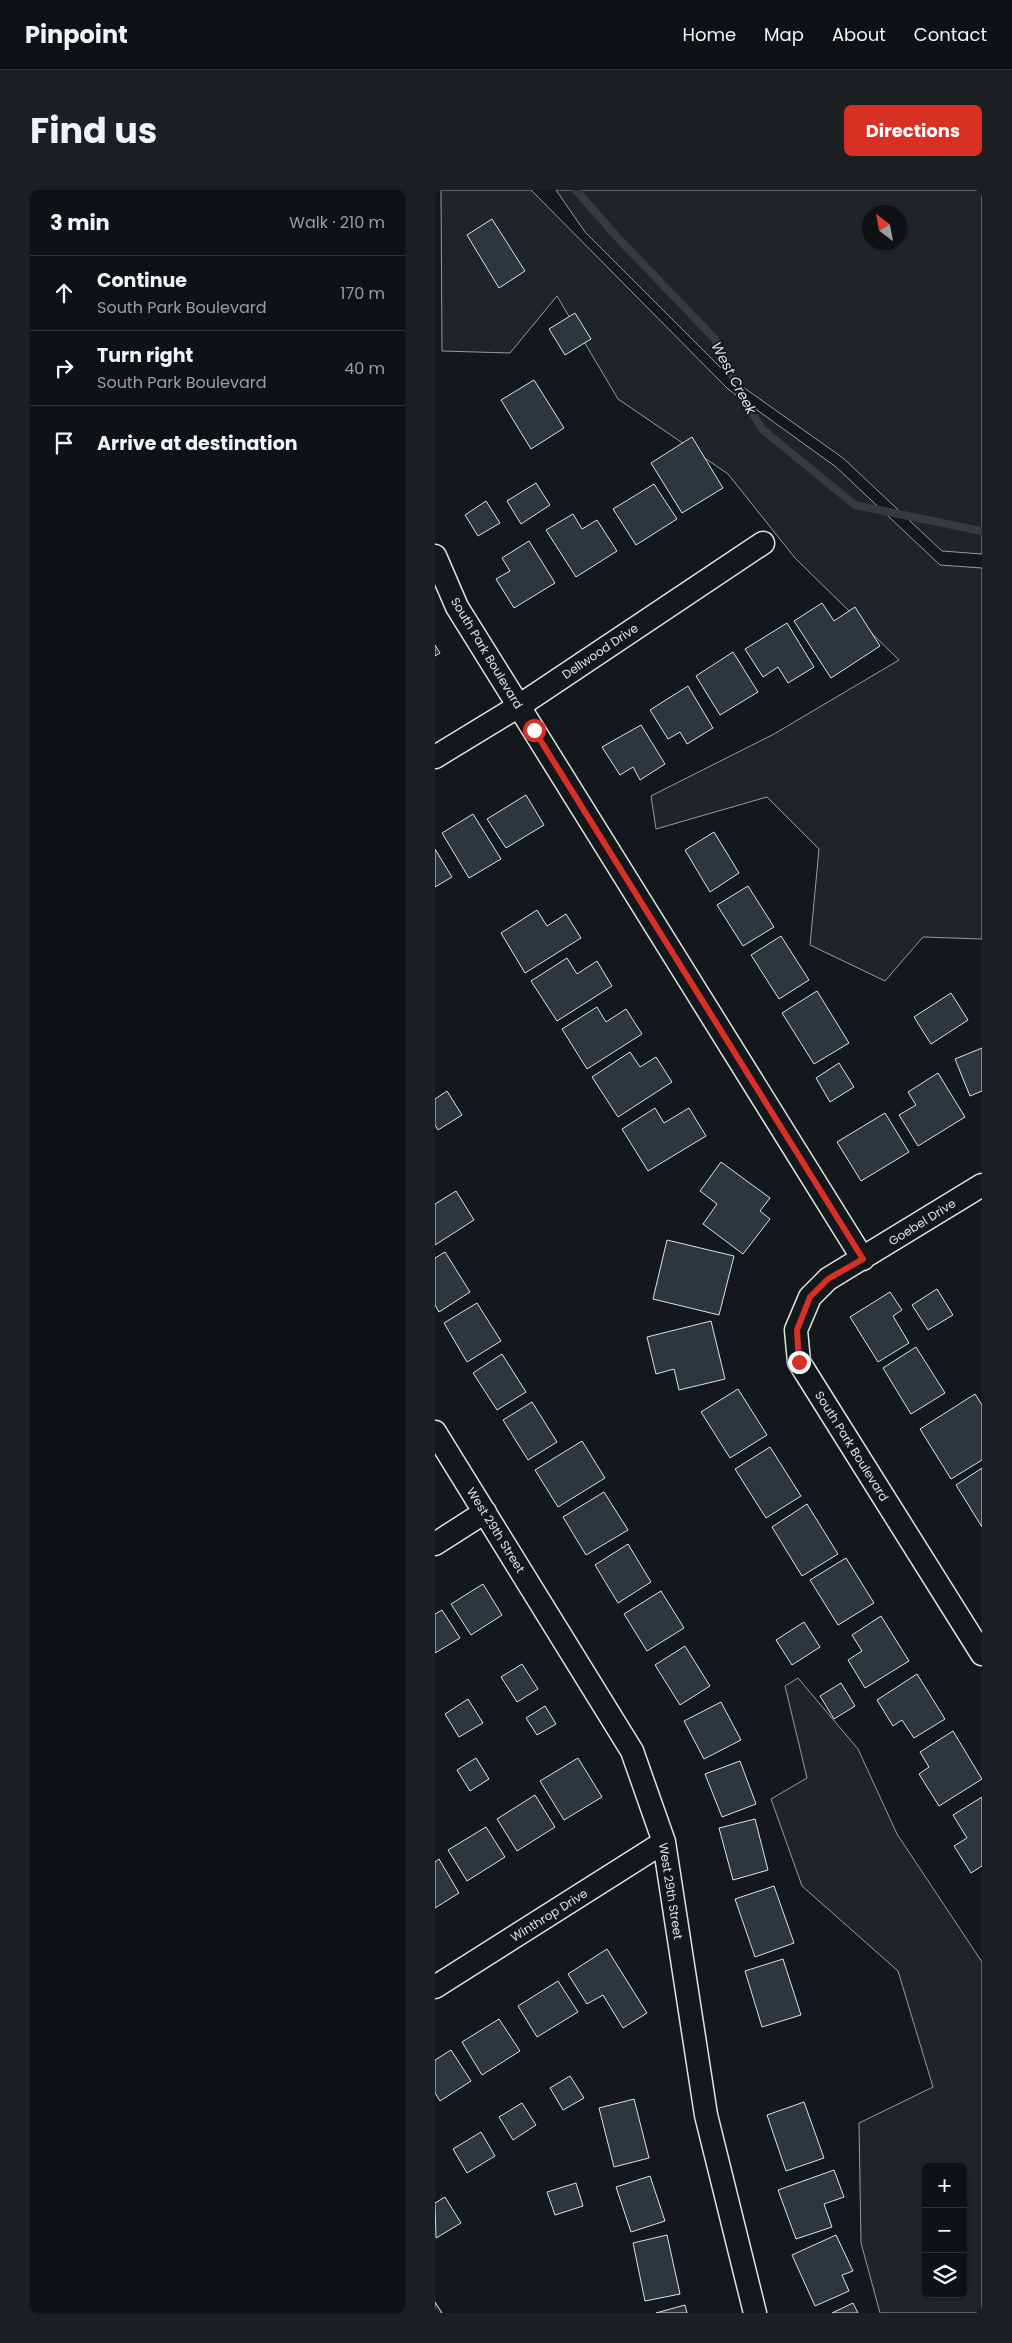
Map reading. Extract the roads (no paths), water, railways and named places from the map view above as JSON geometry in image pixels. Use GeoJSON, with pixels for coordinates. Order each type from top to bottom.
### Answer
{"type":"FeatureCollection","features":[{"type":"Feature","properties":{"kind":"street","name":"Dellwood Drive"},"geometry":{"type":"LineString","coordinates":[[435,757],[519,706],[763,543]]}},
{"type":"Feature","properties":{"kind":"street","name":"South Park Boulevard"},"geometry":{"type":"LineString","coordinates":[[435,556],[457,607],[863,1259],[828,1279],[810,1297],[797,1330],[799,1362],[982,1654]]}},
{"type":"Feature","properties":{"kind":"street","name":"Goebel Drive"},"geometry":{"type":"LineString","coordinates":[[863,1259],[982,1185]]}},
{"type":"Feature","properties":{"kind":"street","name":"West 29th Street"},"geometry":{"type":"LineString","coordinates":[[435,1432],[632,1751],[664,1842],[706,2115],[755,2313]]}},
{"type":"Feature","properties":{"kind":"street"},"geometry":{"type":"LineString","coordinates":[[435,1544],[485,1512]]}},
{"type":"Feature","properties":{"kind":"street","name":"Winthrop Drive"},"geometry":{"type":"LineString","coordinates":[[435,1988],[664,1842]]}},
{"type":"Feature","properties":{"kind":"waterway","name":"West Creek"},"geometry":{"type":"LineString","coordinates":[[576,190],[617,237],[715,339],[740,393],[762,429],[855,505],[982,531]]}}]}
